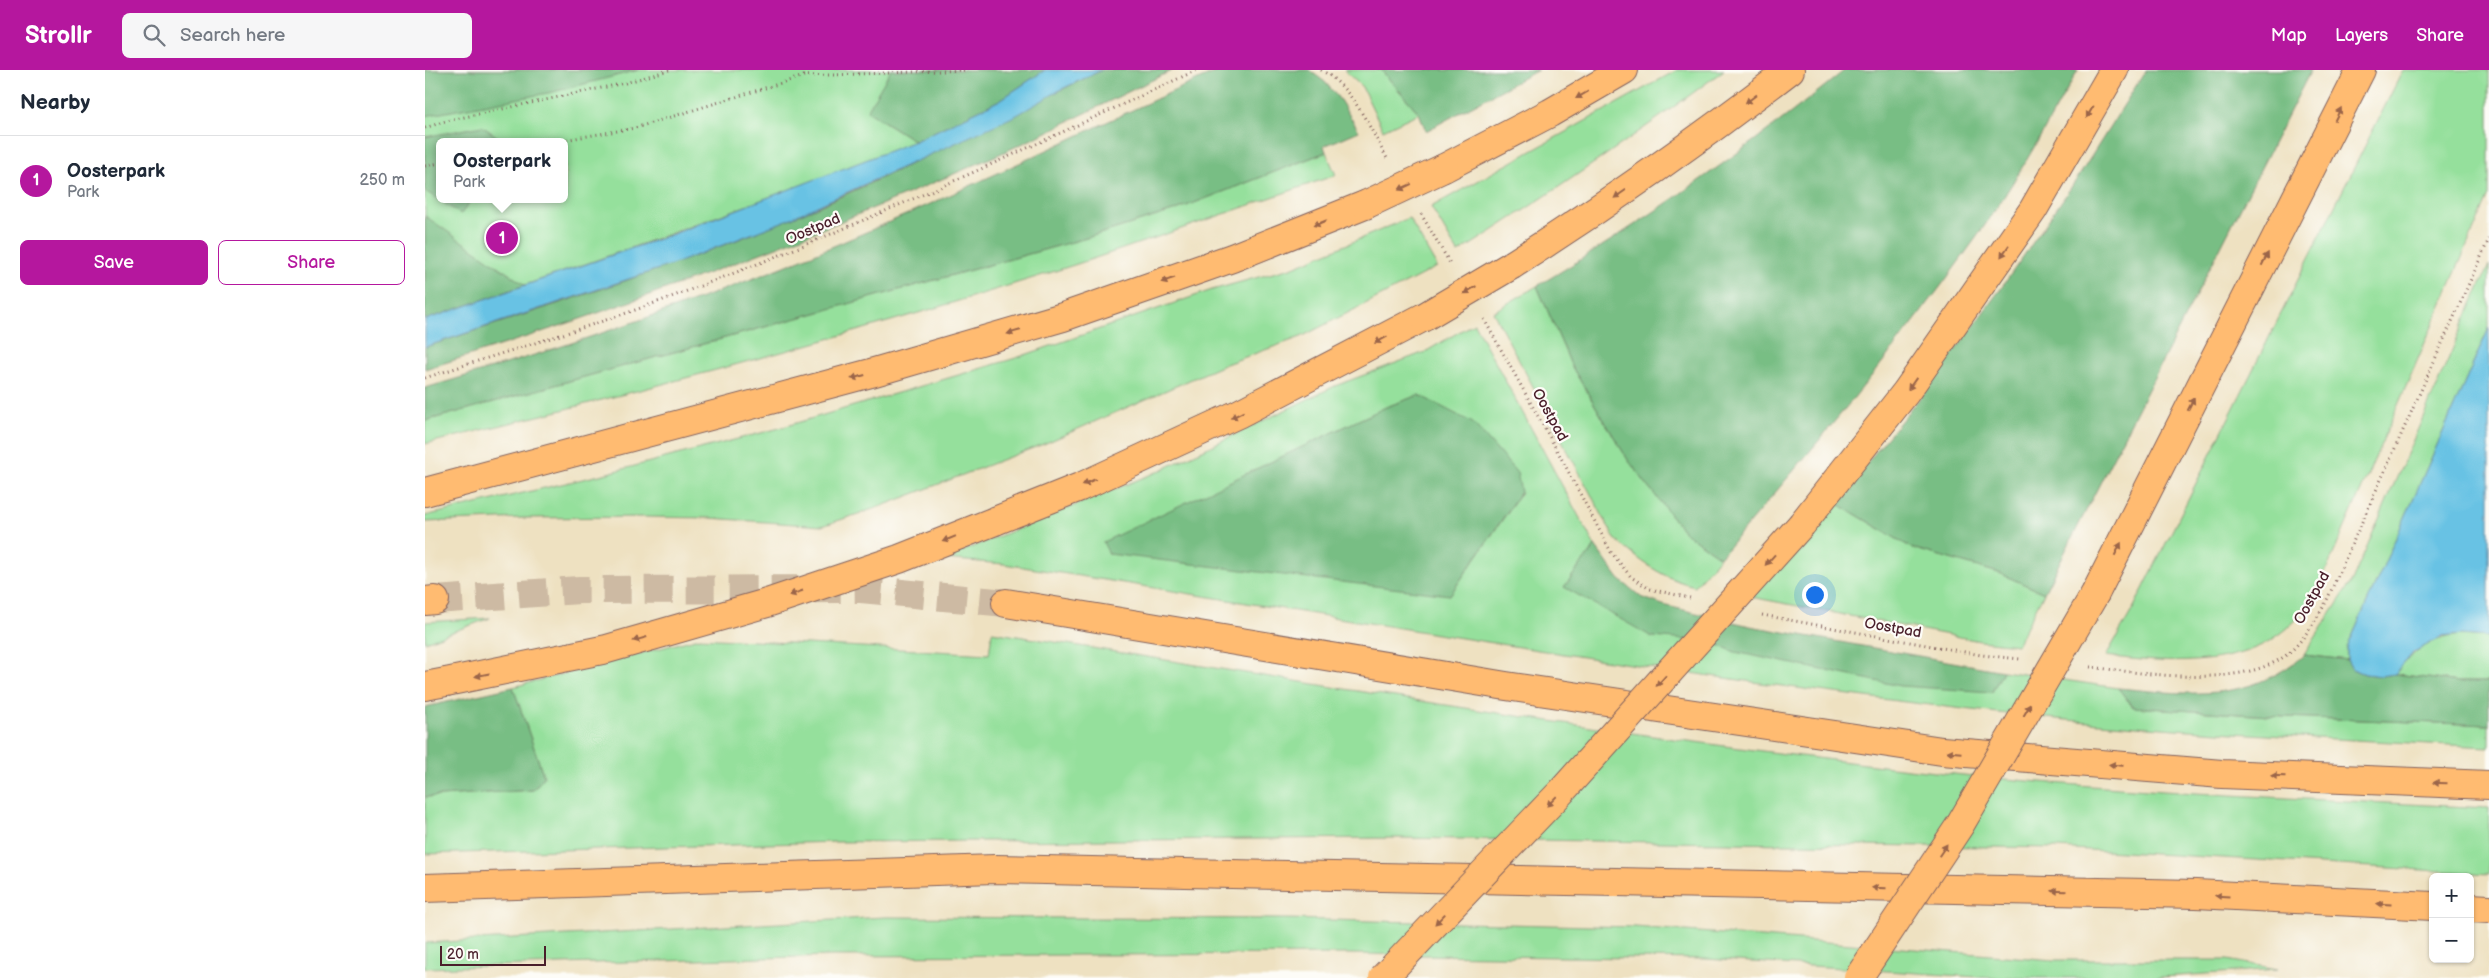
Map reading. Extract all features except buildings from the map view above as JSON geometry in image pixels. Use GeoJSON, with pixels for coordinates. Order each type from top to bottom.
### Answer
{"type":"FeatureCollection","features":[{"type":"Feature","properties":{"kind":"highway"},"geometry":{"type":"LineString","coordinates":[[425,492],[871,373],[1063,318],[1232,258],[1365,205],[1444,168],[1550,113],[1624,70]]}},
{"type":"Feature","properties":{"kind":"highway"},"geometry":{"type":"LineString","coordinates":[[435,684],[607,649],[767,603],[899,559],[1080,487],[1239,414],[1424,317],[1573,226],[1692,145],[1790,70]]}},
{"type":"Feature","properties":{"kind":"highway"},"geometry":{"type":"LineString","coordinates":[[1383,978],[1561,791],[1803,524],[1907,392],[2033,210],[2114,70]]}},
{"type":"Feature","properties":{"kind":"highway"},"geometry":{"type":"LineString","coordinates":[[1858,978],[1960,826],[2096,592],[2361,70]]}},
{"type":"Feature","properties":{"kind":"highway"},"geometry":{"type":"LineString","coordinates":[[1006,603],[1506,686],[1942,751],[2222,774],[2489,785]]}},
{"type":"Feature","properties":{"kind":"highway"},"geometry":{"type":"LineString","coordinates":[[425,888],[995,869],[2196,894],[2429,906]]}},
{"type":"Feature","properties":{"kind":"highway"},"geometry":{"type":"LineString","coordinates":[[2474,908],[2489,909]]}},
{"type":"Feature","properties":{"kind":"path"},"geometry":{"type":"LineString","coordinates":[[425,128],[446,121],[625,83],[669,70]]}},
{"type":"Feature","properties":{"kind":"path"},"geometry":{"type":"LineString","coordinates":[[568,139],[635,128],[804,76],[968,70]]}},
{"type":"Feature","properties":{"kind":"path","name":"Oostpad"},"geometry":{"type":"LineString","coordinates":[[425,378],[669,298],[769,260],[1029,148],[1197,70]]}},
{"type":"Feature","properties":{"kind":"path"},"geometry":{"type":"LineString","coordinates":[[1321,70],[1335,78],[1353,99],[1393,167]]}},
{"type":"Feature","properties":{"kind":"path"},"geometry":{"type":"LineString","coordinates":[[1417,208],[1456,273]]}},
{"type":"Feature","properties":{"kind":"path","name":"Oostpad"},"geometry":{"type":"LineString","coordinates":[[2087,667],[2173,676],[2205,676],[2238,672],[2264,666],[2289,652],[2312,627],[2326,602],[2489,239]]}},
{"type":"Feature","properties":{"kind":"path","name":"Oostpad"},"geometry":{"type":"LineString","coordinates":[[1481,313],[1611,552],[1631,577],[1650,589],[1696,600]]}},
{"type":"Feature","properties":{"kind":"path","name":"Oostpad"},"geometry":{"type":"LineString","coordinates":[[1761,615],[1981,655],[2029,660]]}},
{"type":"Feature","properties":{"kind":"green space"},"geometry":{"type":"Polygon","coordinates":[[[425,70],[1007,70],[883,121],[915,141],[672,233],[525,285],[499,268],[425,295],[425,70]]]}},
{"type":"Feature","properties":{"kind":"green space"},"geometry":{"type":"Polygon","coordinates":[[[425,70],[639,70],[553,92],[425,116],[425,70]]]}},
{"type":"Feature","properties":{"kind":"green space"},"geometry":{"type":"Polygon","coordinates":[[[891,70],[1045,70],[1000,100],[915,141],[867,111],[891,70]]]}},
{"type":"Feature","properties":{"kind":"green space"},"geometry":{"type":"Polygon","coordinates":[[[1102,70],[1173,70],[1004,152],[774,248],[636,300],[425,369],[425,347],[649,272],[782,222],[903,168],[1102,70]]]}},
{"type":"Feature","properties":{"kind":"green space"},"geometry":{"type":"Polygon","coordinates":[[[1220,70],[1309,70],[1325,82],[1340,100],[1359,131],[1324,146],[1326,152],[1176,210],[1083,239],[425,421],[425,388],[647,318],[810,256],[909,214],[1220,70]]]}},
{"type":"Feature","properties":{"kind":"green space"},"geometry":{"type":"Polygon","coordinates":[[[1344,70],[1381,70],[1419,113],[1383,130],[1362,87],[1344,70]]]}},
{"type":"Feature","properties":{"kind":"green space"},"geometry":{"type":"Polygon","coordinates":[[[1381,70],[1538,70],[1426,131],[1419,113],[1381,70]]]}},
{"type":"Feature","properties":{"kind":"green space"},"geometry":{"type":"Polygon","coordinates":[[[1677,70],[1724,70],[1593,164],[1458,253],[1431,207],[1677,70]]]}},
{"type":"Feature","properties":{"kind":"green space"},"geometry":{"type":"Polygon","coordinates":[[[1845,70],[2078,70],[2029,156],[1976,238],[1946,279],[1852,400],[1720,557],[1683,531],[1628,460],[1572,367],[1537,286],[1616,237],[1695,184],[1772,128],[1845,70]]]}},
{"type":"Feature","properties":{"kind":"green space"},"geometry":{"type":"Polygon","coordinates":[[[2146,70],[2311,70],[2044,593],[1999,573],[1912,548],[1835,502],[1923,394],[2002,287],[2079,176],[2146,70]]]}},
{"type":"Feature","properties":{"kind":"green space"},"geometry":{"type":"Polygon","coordinates":[[[2403,70],[2489,70],[2489,195],[2323,578],[2293,623],[2274,638],[2252,649],[2229,656],[2204,660],[2154,661],[2106,656],[2134,607],[2403,70]]]}},
{"type":"Feature","properties":{"kind":"green space"},"geometry":{"type":"Polygon","coordinates":[[[482,126],[499,138],[436,138],[436,198],[425,191],[425,137],[482,126]]]}},
{"type":"Feature","properties":{"kind":"green space"},"geometry":{"type":"Polygon","coordinates":[[[1326,152],[1336,175],[1043,275],[930,310],[786,351],[642,390],[425,444],[425,421],[1083,239],[1176,210],[1326,152]]]}},
{"type":"Feature","properties":{"kind":"green space"},"geometry":{"type":"Polygon","coordinates":[[[444,203],[469,203],[461,214],[444,203]]]}},
{"type":"Feature","properties":{"kind":"green space"},"geometry":{"type":"Polygon","coordinates":[[[425,216],[525,285],[425,320],[425,216]]]}},
{"type":"Feature","properties":{"kind":"green space"},"geometry":{"type":"Polygon","coordinates":[[[1409,218],[1437,267],[1301,337],[1226,364],[1046,443],[879,507],[822,526],[710,518],[645,517],[523,518],[425,522],[425,516],[604,474],[776,429],[1016,358],[1212,290],[1291,268],[1409,218]]]}},
{"type":"Feature","properties":{"kind":"green space"},"geometry":{"type":"Polygon","coordinates":[[[2489,265],[2489,328],[2347,648],[2347,660],[2304,655],[2352,581],[2489,265]]]}},
{"type":"Feature","properties":{"kind":"green space"},"geometry":{"type":"Polygon","coordinates":[[[1537,286],[1572,367],[1628,460],[1683,531],[1720,557],[1695,586],[1662,574],[1615,539],[1493,312],[1537,286]]]}},
{"type":"Feature","properties":{"kind":"green space"},"geometry":{"type":"Polygon","coordinates":[[[1474,323],[1595,546],[1564,587],[1711,642],[1992,692],[2003,671],[2118,688],[2133,707],[2285,717],[2489,725],[2489,747],[2160,728],[1964,709],[1723,678],[1004,564],[943,559],[1157,472],[1335,386],[1425,352],[1474,323]],[[1419,395],[1386,407],[1242,476],[1450,595],[1521,493],[1419,395]]]}},
{"type":"Feature","properties":{"kind":"green space"},"geometry":{"type":"Polygon","coordinates":[[[1419,395],[1473,423],[1517,473],[1521,492],[1450,595],[1109,554],[1103,542],[1386,407],[1419,395]]]}},
{"type":"Feature","properties":{"kind":"green space"},"geometry":{"type":"Polygon","coordinates":[[[1835,502],[1912,548],[1999,573],[2044,593],[2017,645],[1980,641],[1751,597],[1835,502]]]}},
{"type":"Feature","properties":{"kind":"green space"},"geometry":{"type":"Polygon","coordinates":[[[1595,546],[1619,579],[1641,597],[1663,605],[1750,626],[2003,671],[1992,692],[1900,686],[1735,652],[1711,642],[1652,637],[1564,587],[1595,546]]]}},
{"type":"Feature","properties":{"kind":"green space"},"geometry":{"type":"Polygon","coordinates":[[[490,618],[425,642],[425,622],[490,618]]]}},
{"type":"Feature","properties":{"kind":"green space"},"geometry":{"type":"Polygon","coordinates":[[[992,632],[1558,722],[1672,739],[1899,768],[2046,783],[2267,797],[2489,808],[2489,874],[2056,848],[1398,838],[835,842],[425,854],[425,797],[533,790],[544,777],[513,687],[699,638],[989,654],[992,632]]]}},
{"type":"Feature","properties":{"kind":"green space"},"geometry":{"type":"Polygon","coordinates":[[[2460,635],[2489,637],[2489,682],[2459,682],[2395,674],[2409,658],[2423,647],[2439,639],[2460,635]]]}},
{"type":"Feature","properties":{"kind":"green space"},"geometry":{"type":"Polygon","coordinates":[[[2304,655],[2347,660],[2352,669],[2365,674],[2381,676],[2395,674],[2459,682],[2489,682],[2489,725],[2285,717],[2133,707],[2118,688],[2192,693],[2238,689],[2260,682],[2282,671],[2304,655]]]}},
{"type":"Feature","properties":{"kind":"green space"},"geometry":{"type":"Polygon","coordinates":[[[513,687],[544,777],[533,790],[425,797],[425,707],[513,687]]]}},
{"type":"Feature","properties":{"kind":"green space"},"geometry":{"type":"Polygon","coordinates":[[[885,917],[1286,919],[1635,927],[2054,960],[2227,960],[2278,969],[2148,978],[1992,978],[1706,959],[1352,954],[831,956],[425,968],[425,943],[885,917]]]}},
{"type":"Feature","properties":{"kind":"water"},"geometry":{"type":"Polygon","coordinates":[[[1045,70],[1102,70],[1062,89],[1017,115],[782,222],[674,264],[425,347],[425,320],[673,234],[915,141],[1000,100],[1045,70]]]}},
{"type":"Feature","properties":{"kind":"water"},"geometry":{"type":"Polygon","coordinates":[[[2489,328],[2489,637],[2460,635],[2442,637],[2414,652],[2395,674],[2381,676],[2365,674],[2352,669],[2347,660],[2347,648],[2489,328]]]}},
{"type":"Feature","properties":{"kind":"tunnel"},"geometry":{"type":"LineString","coordinates":[[435,600],[580,590],[861,589],[1006,603]]}},
{"type":"Feature","properties":{"kind":"place","name":"Oosterpark"},"geometry":{"type":"Point","coordinates":[502,238]}}]}
